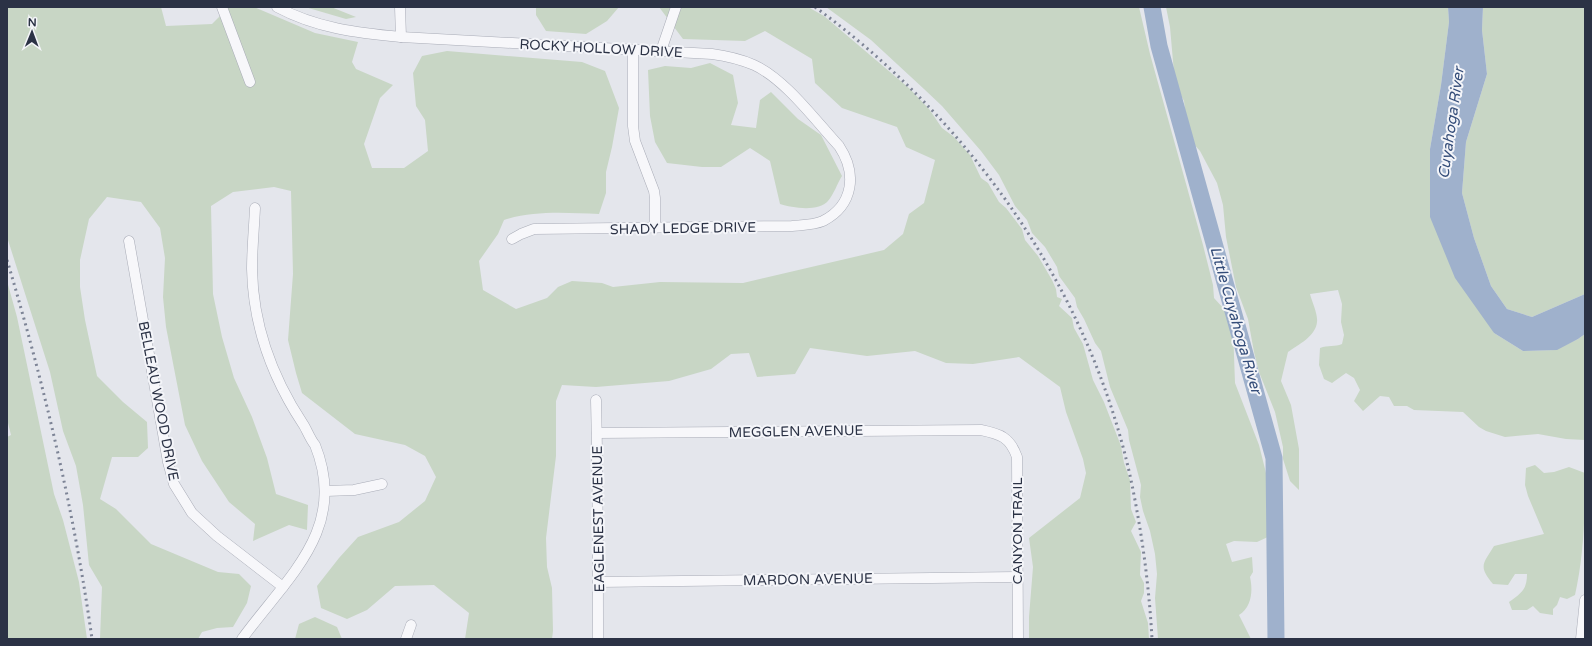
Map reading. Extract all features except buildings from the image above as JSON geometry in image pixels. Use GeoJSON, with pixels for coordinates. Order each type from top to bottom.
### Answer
{"type":"FeatureCollection","features":[{"type":"Feature","properties":{"kind":"street"},"geometry":{"type":"LineString","coordinates":[[222,7],[250,82]]}},
{"type":"Feature","properties":{"kind":"street","name":"ROCKY HOLLOW DRIVE"},"geometry":{"type":"LineString","coordinates":[[277,7],[302,19],[354,33],[726,56],[755,65],[776,79],[844,153],[851,175],[850,189],[846,199]]}},
{"type":"Feature","properties":{"kind":"street"},"geometry":{"type":"LineString","coordinates":[[400,7],[401,37]]}},
{"type":"Feature","properties":{"kind":"street"},"geometry":{"type":"LineString","coordinates":[[661,51],[676,7]]}},
{"type":"Feature","properties":{"kind":"street"},"geometry":{"type":"LineString","coordinates":[[633,50],[633,119],[635,141],[654,191],[655,228]]}},
{"type":"Feature","properties":{"kind":"street","name":"SHADY LEDGE DRIVE"},"geometry":{"type":"LineString","coordinates":[[512,239],[520,234],[534,229],[792,226],[810,224],[822,221],[830,216],[839,209],[846,199]]}},
{"type":"Feature","properties":{"kind":"street"},"geometry":{"type":"LineString","coordinates":[[242,639],[304,559],[316,538],[326,491],[315,444],[280,386],[266,350],[260,328],[254,299],[252,270],[255,208]]}},
{"type":"Feature","properties":{"kind":"street","name":"BELLEAU WOOD DRIVE"},"geometry":{"type":"LineString","coordinates":[[129,241],[168,462],[174,484],[186,505],[203,524],[283,587]]}},
{"type":"Feature","properties":{"kind":"street","name":"EAGLENEST AVENUE"},"geometry":{"type":"LineString","coordinates":[[596,400],[597,546],[599,582],[598,639]]}},
{"type":"Feature","properties":{"kind":"street","name":"MEGGLEN AVENUE"},"geometry":{"type":"LineString","coordinates":[[597,433],[981,430],[996,433]]}},
{"type":"Feature","properties":{"kind":"street","name":"CANYON TRAIL"},"geometry":{"type":"LineString","coordinates":[[996,433],[1003,436],[1010,443],[1016,457],[1018,639]]}},
{"type":"Feature","properties":{"kind":"street"},"geometry":{"type":"LineString","coordinates":[[326,491],[354,490],[382,484]]}},
{"type":"Feature","properties":{"kind":"street","name":"MARDON AVENUE"},"geometry":{"type":"LineString","coordinates":[[599,582],[1017,577]]}},
{"type":"Feature","properties":{"kind":"street"},"geometry":{"type":"LineString","coordinates":[[1581,639],[1585,600]]}},
{"type":"Feature","properties":{"kind":"street"},"geometry":{"type":"LineString","coordinates":[[406,639],[411,625]]}},
{"type":"Feature","properties":{"kind":"green space"},"geometry":{"type":"Polygon","coordinates":[[[7,7],[161,7],[166,26],[212,24],[229,7],[254,7],[315,33],[358,42],[352,62],[356,69],[393,85],[380,98],[364,144],[372,168],[404,168],[428,151],[425,120],[416,106],[413,73],[422,56],[447,51],[582,62],[605,71],[619,108],[606,172],[606,193],[599,214],[540,213],[504,220],[498,234],[479,261],[483,290],[516,309],[547,298],[558,287],[572,281],[602,283],[613,287],[660,282],[743,283],[884,250],[903,234],[909,214],[924,203],[935,160],[906,147],[897,127],[842,108],[815,83],[812,59],[765,31],[745,41],[683,39],[659,7],[808,7],[824,16],[910,89],[929,109],[942,128],[954,137],[970,155],[981,178],[988,183],[999,202],[1006,208],[1022,229],[1025,240],[1038,256],[1052,280],[1056,289],[1057,297],[1062,299],[1059,306],[1072,318],[1074,328],[1083,344],[1093,380],[1104,402],[1121,446],[1124,463],[1130,480],[1131,509],[1136,522],[1131,531],[1141,552],[1140,575],[1144,583],[1144,593],[1141,601],[1148,623],[1149,639],[1029,639],[1029,617],[1033,567],[1029,538],[1080,498],[1086,473],[1083,459],[1066,412],[1060,387],[1019,357],[973,364],[946,363],[915,351],[867,356],[810,348],[795,374],[757,377],[749,353],[731,354],[711,369],[669,381],[596,387],[562,385],[556,401],[556,456],[546,538],[547,567],[552,588],[552,639],[465,639],[469,613],[434,585],[395,586],[367,610],[347,619],[321,608],[317,586],[339,558],[358,537],[399,522],[425,501],[436,477],[425,456],[405,445],[355,434],[302,393],[288,340],[293,274],[291,191],[274,187],[233,192],[211,206],[213,294],[222,337],[234,378],[252,417],[267,458],[276,494],[308,505],[307,530],[289,525],[253,541],[255,524],[229,502],[202,461],[185,425],[166,327],[163,297],[165,258],[160,228],[141,202],[107,197],[89,219],[80,260],[80,287],[85,320],[97,376],[123,402],[147,422],[148,448],[138,457],[112,457],[100,499],[116,509],[151,544],[218,572],[239,574],[251,586],[247,603],[233,627],[217,628],[202,632],[198,639],[100,639],[102,587],[89,565],[83,505],[76,466],[63,431],[50,372],[7,237],[7,7]]]}},
{"type":"Feature","properties":{"kind":"green space"},"geometry":{"type":"Polygon","coordinates":[[[305,7],[331,7],[356,17],[346,19],[305,7]]]}},
{"type":"Feature","properties":{"kind":"green space"},"geometry":{"type":"Polygon","coordinates":[[[536,7],[619,7],[607,21],[586,34],[546,31],[536,15],[536,7]]]}},
{"type":"Feature","properties":{"kind":"green space"},"geometry":{"type":"Polygon","coordinates":[[[826,7],[1139,7],[1150,54],[1203,245],[1213,285],[1214,298],[1224,309],[1233,328],[1235,383],[1259,445],[1267,477],[1272,510],[1270,536],[1257,542],[1234,541],[1226,544],[1232,562],[1252,557],[1253,572],[1250,577],[1251,593],[1249,603],[1247,608],[1239,615],[1251,639],[1158,639],[1155,598],[1157,574],[1155,554],[1150,531],[1143,511],[1140,497],[1141,485],[1129,440],[1128,430],[1110,387],[1101,351],[1095,343],[1077,307],[1075,298],[1059,276],[1057,267],[1045,247],[1032,233],[1027,220],[1015,206],[999,175],[981,151],[942,106],[924,89],[871,40],[826,7]]]}},
{"type":"Feature","properties":{"kind":"green space"},"geometry":{"type":"Polygon","coordinates":[[[1166,7],[1448,7],[1449,22],[1441,85],[1430,149],[1494,333],[1523,351],[1555,350],[1585,334],[1585,440],[1566,439],[1538,434],[1505,437],[1486,431],[1479,427],[1463,412],[1414,410],[1407,406],[1394,406],[1389,397],[1380,396],[1363,411],[1354,401],[1360,390],[1354,378],[1346,373],[1332,383],[1324,379],[1319,365],[1320,348],[1342,344],[1344,335],[1341,322],[1342,304],[1338,290],[1310,294],[1317,315],[1316,327],[1306,340],[1288,352],[1281,381],[1291,405],[1299,449],[1299,490],[1290,481],[1283,459],[1283,447],[1275,412],[1259,372],[1248,319],[1236,287],[1226,237],[1223,205],[1217,183],[1200,151],[1192,142],[1187,126],[1184,101],[1175,84],[1170,27],[1166,7]]]}},
{"type":"Feature","properties":{"kind":"green space"},"geometry":{"type":"Polygon","coordinates":[[[1483,7],[1585,7],[1585,294],[1532,317],[1507,309],[1491,286],[1474,238],[1462,193],[1466,142],[1487,74],[1482,30],[1483,7]]]}},
{"type":"Feature","properties":{"kind":"green space"},"geometry":{"type":"Polygon","coordinates":[[[710,63],[733,75],[738,103],[731,125],[756,128],[760,100],[771,92],[798,119],[821,135],[842,176],[828,201],[818,207],[812,208],[791,207],[780,204],[770,161],[750,148],[721,167],[702,167],[667,163],[655,142],[650,116],[648,70],[665,66],[691,68],[710,63]]]}},
{"type":"Feature","properties":{"kind":"green space"},"geometry":{"type":"Polygon","coordinates":[[[7,281],[17,317],[54,494],[63,520],[79,582],[87,639],[7,639],[7,437],[11,435],[7,419],[7,281]]]}},
{"type":"Feature","properties":{"kind":"green space"},"geometry":{"type":"Polygon","coordinates":[[[1535,465],[1544,473],[1554,472],[1569,467],[1585,473],[1583,535],[1575,595],[1567,599],[1560,597],[1557,605],[1553,609],[1553,615],[1540,613],[1533,606],[1527,610],[1512,610],[1509,602],[1524,588],[1527,574],[1515,574],[1508,585],[1493,584],[1485,573],[1484,569],[1485,561],[1494,546],[1544,534],[1525,485],[1526,468],[1535,465]]]}},
{"type":"Feature","properties":{"kind":"green space"},"geometry":{"type":"Polygon","coordinates":[[[315,617],[337,627],[342,639],[295,639],[299,624],[315,617]]]}},
{"type":"Feature","properties":{"kind":"water","name":"Cuyahoga River"},"geometry":{"type":"Polygon","coordinates":[[[1448,7],[1483,7],[1482,30],[1487,74],[1466,142],[1462,193],[1474,238],[1491,286],[1507,309],[1532,317],[1585,294],[1585,334],[1557,350],[1523,351],[1494,333],[1455,278],[1430,217],[1430,149],[1441,85],[1449,22],[1448,7]]]}},
{"type":"Feature","properties":{"kind":"waterway","name":"Little Cuyahoga River"},"geometry":{"type":"LineString","coordinates":[[1152,7],[1159,46],[1274,458],[1276,639]]}},
{"type":"Feature","properties":{"kind":"railway"},"geometry":{"type":"LineString","coordinates":[[815,7],[872,52],[924,102],[973,157],[1016,215],[1054,277],[1086,342],[1112,410],[1131,480],[1147,579],[1152,639]]}},
{"type":"Feature","properties":{"kind":"railway"},"geometry":{"type":"LineString","coordinates":[[7,260],[21,307],[57,448],[85,591],[92,639]]}}]}
